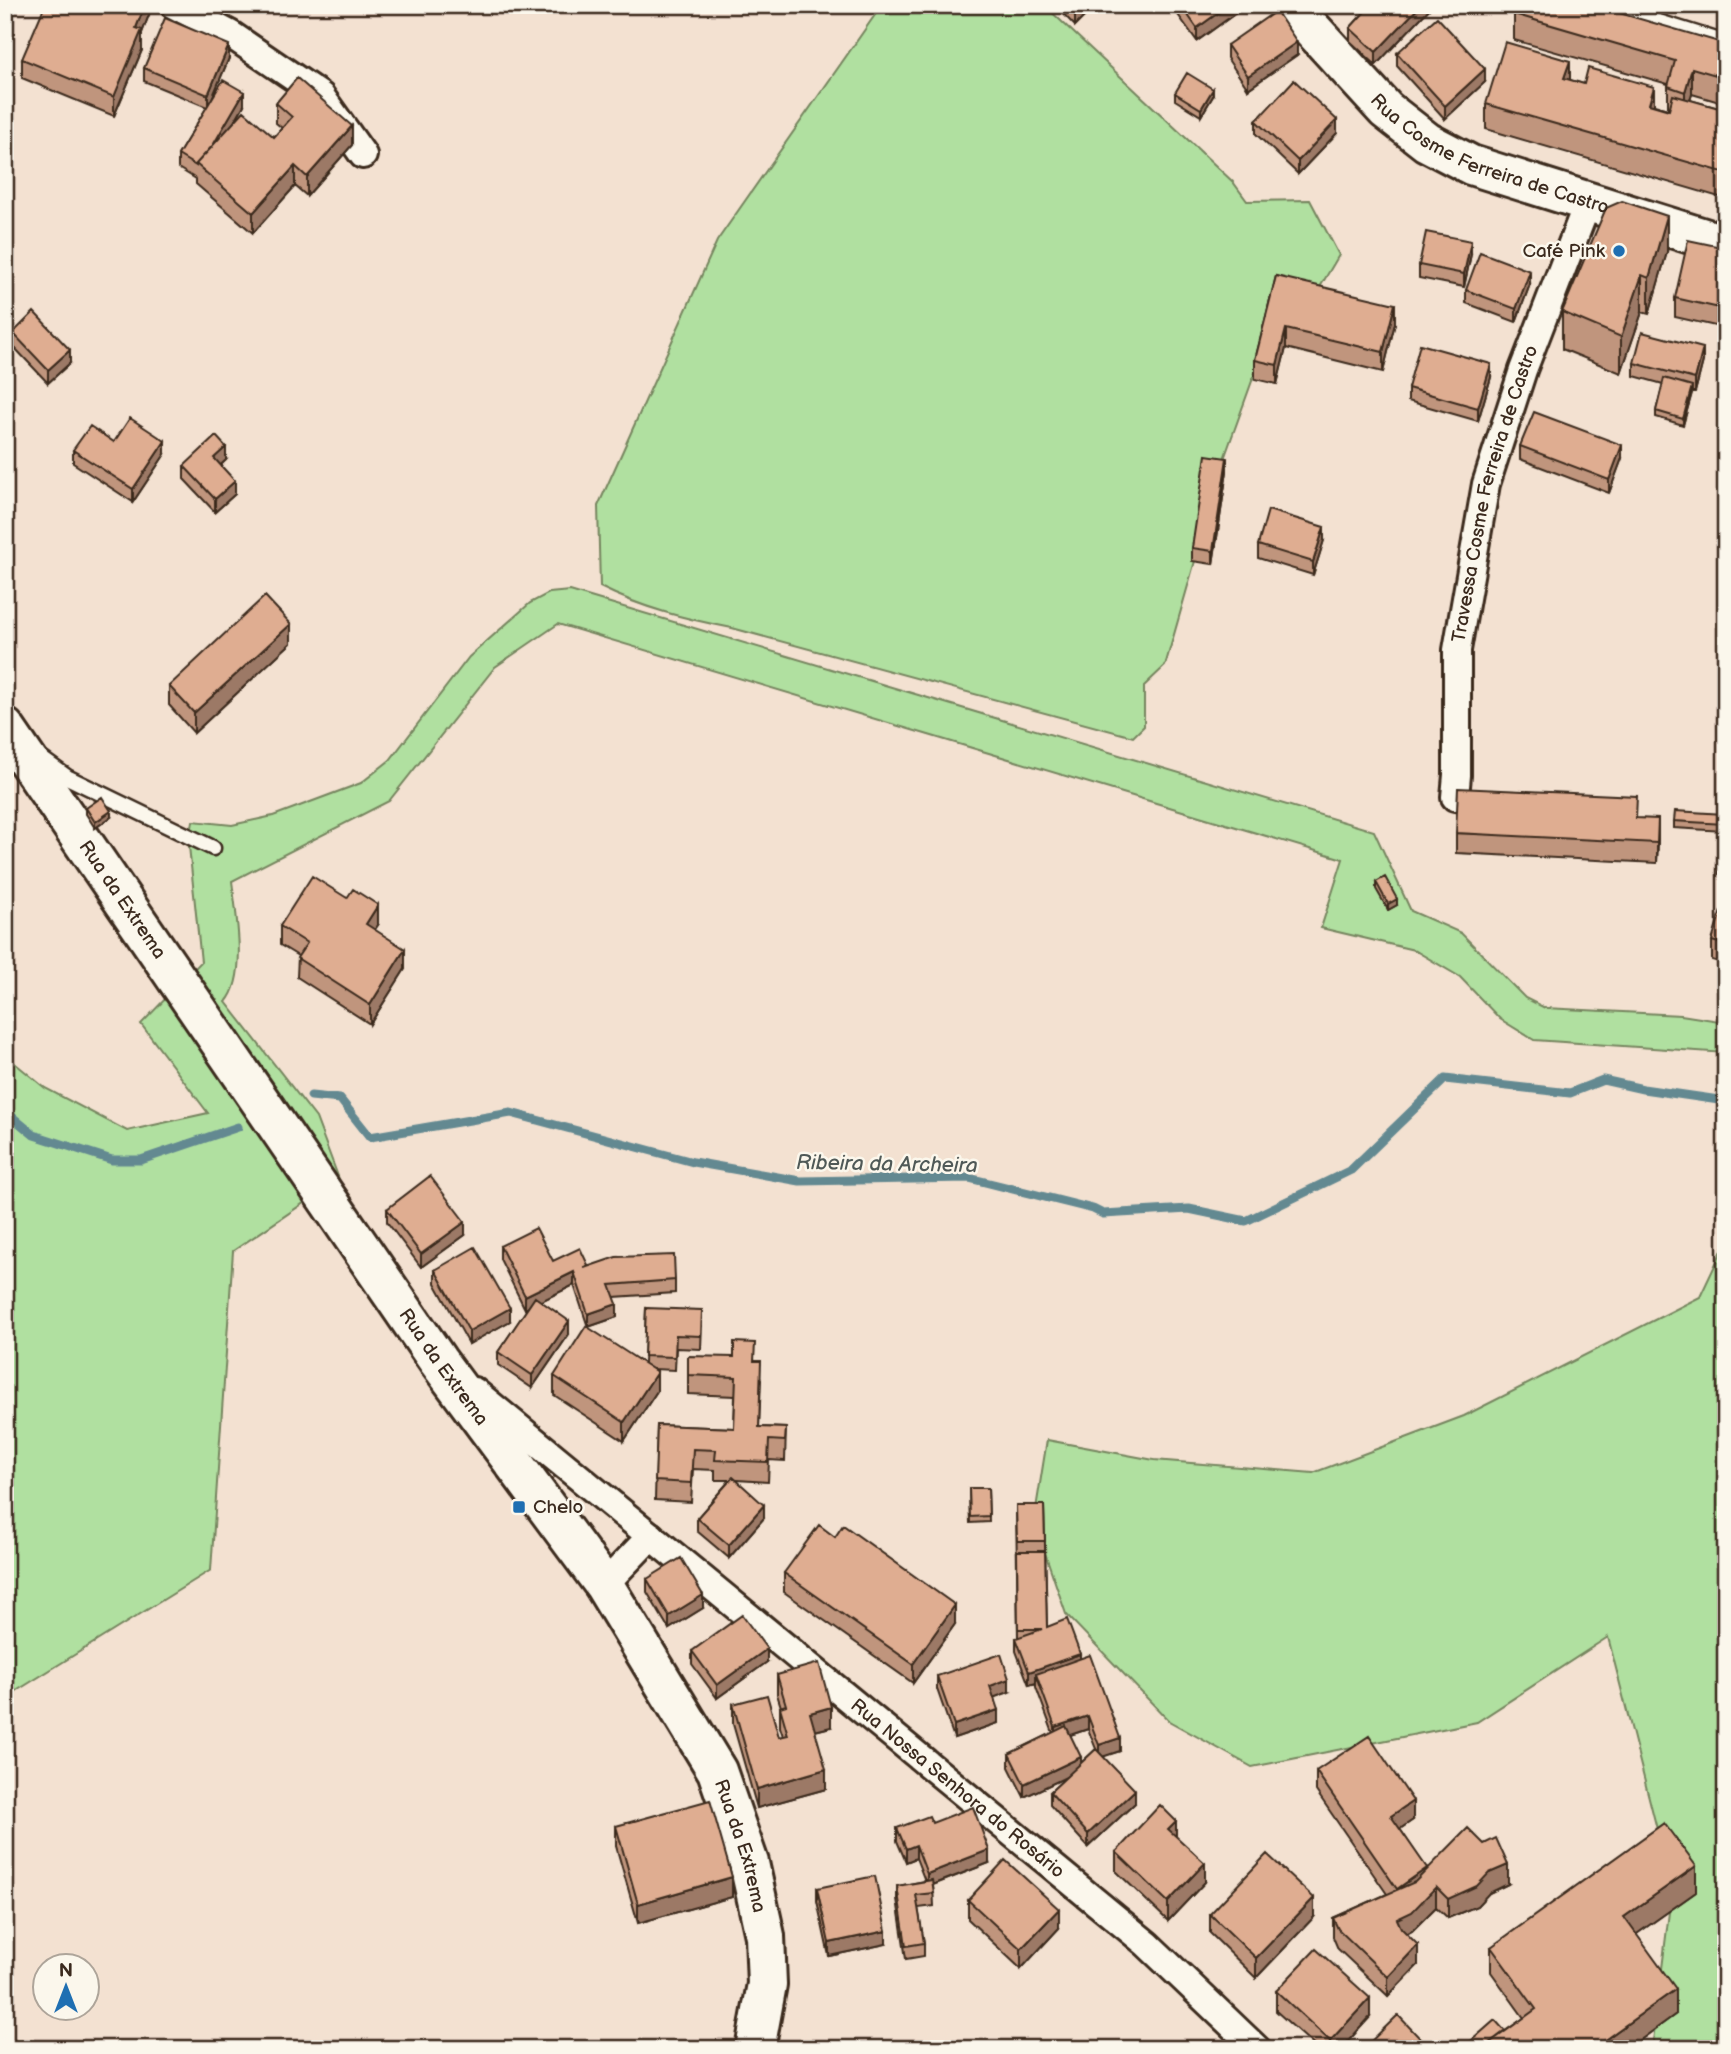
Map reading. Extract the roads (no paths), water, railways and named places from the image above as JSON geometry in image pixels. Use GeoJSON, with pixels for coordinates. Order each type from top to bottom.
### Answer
{"type":"FeatureCollection","features":[{"type":"Feature","properties":{"kind":"street"},"geometry":{"type":"LineString","coordinates":[[174,5],[230,34],[321,96],[363,155]]}},
{"type":"Feature","properties":{"kind":"street","name":"Rua Cosme Ferreira de Castro"},"geometry":{"type":"LineString","coordinates":[[1290,5],[1386,110],[1427,142],[1471,165],[1726,245]]}},
{"type":"Feature","properties":{"kind":"street","name":"Travessa Cosme Ferreira de Castro"},"geometry":{"type":"LineString","coordinates":[[1455,797],[1457,650],[1486,484],[1523,370],[1588,202]]}},
{"type":"Feature","properties":{"kind":"street","name":"Rua da Extrema"},"geometry":{"type":"LineString","coordinates":[[9,733],[438,1361],[604,1585],[717,1771],[749,1863],[765,1936],[767,1984],[755,2049]]}},
{"type":"Feature","properties":{"kind":"street","name":"Rua Nossa Senhora do Rosário"},"geometry":{"type":"LineString","coordinates":[[438,1361],[1147,1944],[1257,2049]]}},
{"type":"Feature","properties":{"kind":"street"},"geometry":{"type":"LineString","coordinates":[[604,1585],[651,1536]]}},
{"type":"Feature","properties":{"kind":"lane"},"geometry":{"type":"LineString","coordinates":[[1604,5],[1726,43]]}},
{"type":"Feature","properties":{"kind":"lane"},"geometry":{"type":"LineString","coordinates":[[9,733],[67,777],[213,848]]}},
{"type":"Feature","properties":{"kind":"waterway","name":"Ribeira da Archeira"},"geometry":{"type":"LineString","coordinates":[[311,1096],[340,1099],[370,1137],[511,1113],[693,1162],[800,1181],[969,1178],[1093,1209],[1103,1214],[1189,1209],[1246,1221],[1351,1170],[1445,1079],[1570,1093],[1603,1080],[1643,1089],[1726,1101]]}},
{"type":"Feature","properties":{"kind":"waterway","name":"Ribeira da Archeira"},"geometry":{"type":"LineString","coordinates":[[5,1111],[34,1135],[112,1160],[141,1160],[238,1127]]}},
{"type":"Feature","properties":{"kind":"place","name":"Café Pink"},"geometry":{"type":"Point","coordinates":[1619,251]}},
{"type":"Feature","properties":{"kind":"place","name":"Chelo"},"geometry":{"type":"Point","coordinates":[519,1507]}}]}
